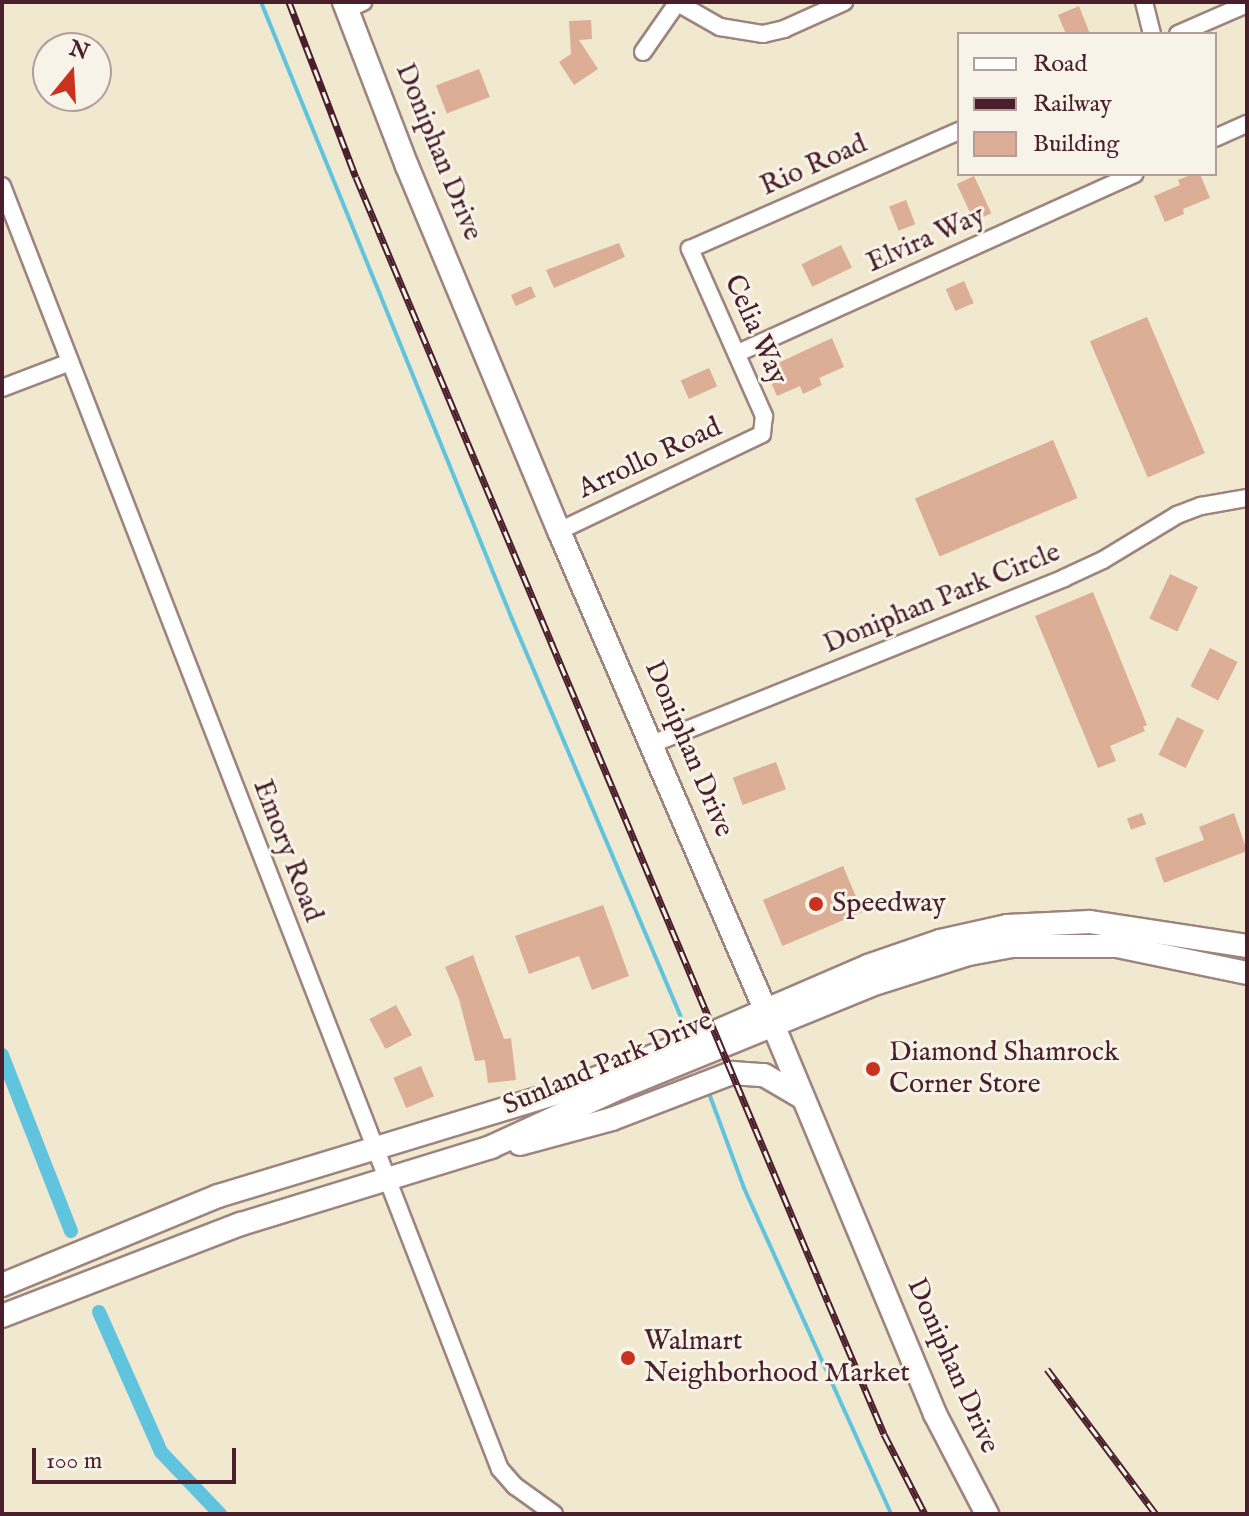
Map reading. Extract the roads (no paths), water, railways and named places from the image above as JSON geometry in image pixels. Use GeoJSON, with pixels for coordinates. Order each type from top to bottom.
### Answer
{"type":"FeatureCollection","features":[{"type":"Feature","properties":{"kind":"main road","name":"Doniphan Drive"},"geometry":{"type":"LineString","coordinates":[[351,5],[407,166],[559,531],[769,1018],[935,1414],[987,1514]]}},
{"type":"Feature","properties":{"kind":"main road","name":"Sunland Park Drive"},"geometry":{"type":"LineString","coordinates":[[2,1316],[241,1224],[491,1147],[769,1018],[868,966],[940,941],[1007,926],[1118,924],[1247,946]]}},
{"type":"Feature","properties":{"kind":"main road","name":"Sunland Park Drive"},"geometry":{"type":"LineString","coordinates":[[2,1285],[218,1196],[561,1092],[769,1018],[969,954],[1012,946],[1117,946],[1247,973]]}},
{"type":"Feature","properties":{"kind":"main road"},"geometry":{"type":"LineString","coordinates":[[491,1147],[513,1146],[612,1119],[732,1073],[764,1075],[803,1098]]}},
{"type":"Feature","properties":{"kind":"street"},"geometry":{"type":"LineString","coordinates":[[643,52],[676,3],[720,27],[763,34],[784,29],[844,2]]}},
{"type":"Feature","properties":{"kind":"street"},"geometry":{"type":"LineString","coordinates":[[1144,2],[1152,32]]}},
{"type":"Feature","properties":{"kind":"street"},"geometry":{"type":"LineString","coordinates":[[1183,32],[1247,4]]}},
{"type":"Feature","properties":{"kind":"street"},"geometry":{"type":"LineString","coordinates":[[1217,137],[1247,124]]}},
{"type":"Feature","properties":{"kind":"street","name":"Rio Road"},"geometry":{"type":"LineString","coordinates":[[690,249],[957,132]]}},
{"type":"Feature","properties":{"kind":"street","name":"Elvira Way"},"geometry":{"type":"LineString","coordinates":[[738,353],[1131,176]]}},
{"type":"Feature","properties":{"kind":"street","name":"Emory Road"},"geometry":{"type":"LineString","coordinates":[[2,186],[500,1469],[515,1486],[554,1514]]}},
{"type":"Feature","properties":{"kind":"street","name":"Celia Way"},"geometry":{"type":"LineString","coordinates":[[690,249],[764,416],[762,434]]}},
{"type":"Feature","properties":{"kind":"street"},"geometry":{"type":"LineString","coordinates":[[2,388],[70,362]]}},
{"type":"Feature","properties":{"kind":"street","name":"Arrollo Road"},"geometry":{"type":"LineString","coordinates":[[559,531],[762,434]]}},
{"type":"Feature","properties":{"kind":"street","name":"Doniphan Park Circle"},"geometry":{"type":"LineString","coordinates":[[652,744],[1064,578],[1103,560],[1177,515],[1201,506],[1247,498]]}},
{"type":"Feature","properties":{"kind":"waterway"},"geometry":{"type":"LineString","coordinates":[[261,2],[512,619],[684,1024]]}},
{"type":"Feature","properties":{"kind":"waterway"},"geometry":{"type":"LineString","coordinates":[[2,1055],[71,1231]]}},
{"type":"Feature","properties":{"kind":"waterway"},"geometry":{"type":"LineString","coordinates":[[710,1096],[744,1188],[891,1514]]}},
{"type":"Feature","properties":{"kind":"waterway"},"geometry":{"type":"LineString","coordinates":[[99,1312],[161,1452],[220,1514]]}},
{"type":"Feature","properties":{"kind":"railway"},"geometry":{"type":"LineString","coordinates":[[289,2],[356,177],[828,1302],[884,1434],[925,1514]]}},
{"type":"Feature","properties":{"kind":"railway"},"geometry":{"type":"LineString","coordinates":[[1047,1369],[1156,1514]]}},
{"type":"Feature","properties":{"kind":"place","name":"Speedway"},"geometry":{"type":"Point","coordinates":[816,904]}},
{"type":"Feature","properties":{"kind":"place","name":"Diamond Shamrock Corner Store"},"geometry":{"type":"Point","coordinates":[873,1069]}},
{"type":"Feature","properties":{"kind":"place","name":"Walmart Neighborhood Market"},"geometry":{"type":"Point","coordinates":[628,1358]}}]}
